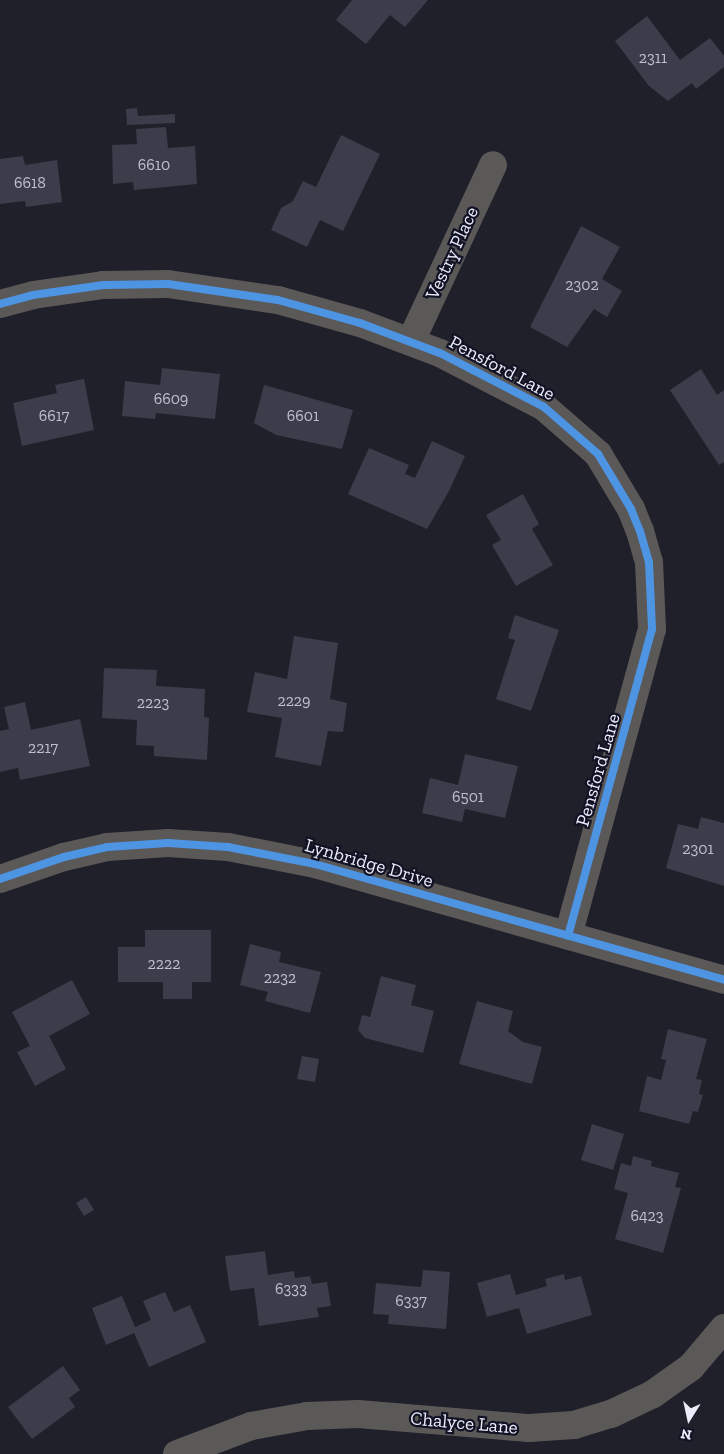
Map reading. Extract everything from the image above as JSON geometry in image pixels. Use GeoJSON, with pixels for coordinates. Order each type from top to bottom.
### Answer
{"type":"FeatureCollection","features":[{"type":"Feature","properties":{"kind":"street","name":"Vestry Place"},"geometry":{"type":"LineString","coordinates":[[411,341],[493,165]]}},
{"type":"Feature","properties":{"kind":"street","name":"Pensford Lane"},"geometry":{"type":"LineString","coordinates":[[0,304],[33,294],[104,285],[192,286],[278,300],[411,341],[528,397],[581,436],[608,468],[632,509],[649,562],[653,607],[648,651],[568,936]]}},
{"type":"Feature","properties":{"kind":"street","name":"Lynbridge Drive"},"geometry":{"type":"LineString","coordinates":[[0,879],[48,861],[107,847],[168,843],[228,847],[306,861],[724,980]]}},
{"type":"Feature","properties":{"kind":"street","name":"Chalyce Lane"},"geometry":{"type":"LineString","coordinates":[[178,1454],[251,1426],[307,1416],[358,1414],[529,1428],[574,1425],[611,1414],[654,1394],[691,1367],[724,1328]]}},
{"type":"Feature","properties":{"kind":"building"},"geometry":{"type":"Polygon","coordinates":[[[352,0],[428,0],[405,27],[390,15],[366,44],[336,20],[352,0]]]}},
{"type":"Feature","properties":{"kind":"building"},"geometry":{"type":"Polygon","coordinates":[[[647,16],[680,60],[710,38],[724,56],[724,67],[696,89],[692,83],[668,101],[649,86],[615,41],[647,16]]]}},
{"type":"Feature","properties":{"kind":"building"},"geometry":{"type":"Polygon","coordinates":[[[137,108],[138,116],[175,114],[175,123],[127,125],[126,109],[137,108]]]}},
{"type":"Feature","properties":{"kind":"building"},"geometry":{"type":"Polygon","coordinates":[[[166,127],[168,148],[195,146],[197,184],[134,190],[133,182],[113,184],[112,145],[137,144],[136,129],[166,127]]]}},
{"type":"Feature","properties":{"kind":"building"},"geometry":{"type":"Polygon","coordinates":[[[341,135],[380,154],[343,231],[320,220],[307,247],[271,230],[281,208],[293,201],[303,181],[316,187],[341,135]]]}},
{"type":"Feature","properties":{"kind":"building"},"geometry":{"type":"Polygon","coordinates":[[[23,156],[25,165],[57,160],[62,202],[26,207],[25,201],[0,204],[0,159],[23,156]]]}},
{"type":"Feature","properties":{"kind":"building"},"geometry":{"type":"Polygon","coordinates":[[[581,226],[620,247],[602,279],[622,291],[607,317],[594,309],[567,347],[530,327],[581,226]]]}},
{"type":"Feature","properties":{"kind":"building"},"geometry":{"type":"Polygon","coordinates":[[[162,368],[220,374],[215,419],[156,413],[155,419],[122,416],[125,381],[160,385],[162,368]]]}},
{"type":"Feature","properties":{"kind":"building"},"geometry":{"type":"Polygon","coordinates":[[[701,369],[717,395],[724,390],[724,462],[719,465],[670,390],[701,369]]]}},
{"type":"Feature","properties":{"kind":"building"},"geometry":{"type":"Polygon","coordinates":[[[84,379],[94,430],[22,446],[13,403],[57,393],[55,385],[84,379]]]}},
{"type":"Feature","properties":{"kind":"building"},"geometry":{"type":"Polygon","coordinates":[[[264,385],[353,410],[342,449],[276,435],[254,423],[264,385]]]}},
{"type":"Feature","properties":{"kind":"building"},"geometry":{"type":"Polygon","coordinates":[[[432,441],[465,456],[449,491],[427,529],[348,494],[369,448],[409,465],[405,474],[415,478],[432,441]]]}},
{"type":"Feature","properties":{"kind":"building"},"geometry":{"type":"Polygon","coordinates":[[[523,494],[539,524],[532,529],[553,565],[516,586],[492,545],[501,540],[486,515],[523,494]]]}},
{"type":"Feature","properties":{"kind":"building"},"geometry":{"type":"Polygon","coordinates":[[[515,615],[559,630],[531,711],[496,699],[515,640],[508,638],[515,615]]]}},
{"type":"Feature","properties":{"kind":"building"},"geometry":{"type":"Polygon","coordinates":[[[294,636],[338,643],[330,699],[347,703],[343,732],[328,731],[321,766],[275,757],[282,718],[247,712],[255,672],[287,679],[294,636]]]}},
{"type":"Feature","properties":{"kind":"building"},"geometry":{"type":"Polygon","coordinates":[[[104,668],[157,670],[156,686],[205,689],[204,717],[209,718],[207,760],[154,756],[154,746],[136,745],[137,720],[102,718],[104,668]]]}},
{"type":"Feature","properties":{"kind":"building"},"geometry":{"type":"Polygon","coordinates":[[[25,702],[31,730],[80,719],[90,766],[20,780],[18,768],[0,772],[0,731],[9,729],[4,707],[25,702]]]}},
{"type":"Feature","properties":{"kind":"building"},"geometry":{"type":"Polygon","coordinates":[[[465,754],[518,766],[505,818],[465,809],[462,822],[422,813],[430,778],[458,785],[465,754]]]}},
{"type":"Feature","properties":{"kind":"building"},"geometry":{"type":"Polygon","coordinates":[[[701,817],[724,823],[724,886],[666,868],[678,824],[698,829],[701,817]]]}},
{"type":"Feature","properties":{"kind":"building"},"geometry":{"type":"Polygon","coordinates":[[[145,930],[211,930],[211,982],[192,982],[192,999],[163,999],[163,982],[118,982],[118,947],[145,947],[145,930]]]}},
{"type":"Feature","properties":{"kind":"building"},"geometry":{"type":"Polygon","coordinates":[[[250,944],[281,952],[279,962],[321,972],[310,1013],[265,1001],[268,992],[240,985],[250,944]]]}},
{"type":"Feature","properties":{"kind":"building"},"geometry":{"type":"Polygon","coordinates":[[[381,976],[416,985],[411,1005],[434,1011],[423,1053],[365,1038],[358,1030],[362,1015],[370,1017],[381,976]]]}},
{"type":"Feature","properties":{"kind":"building"},"geometry":{"type":"Polygon","coordinates":[[[72,980],[90,1014],[49,1036],[66,1069],[35,1086],[17,1052],[30,1046],[12,1012],[72,980]]]}},
{"type":"Feature","properties":{"kind":"building"},"geometry":{"type":"Polygon","coordinates":[[[477,1001],[513,1011],[508,1031],[523,1042],[542,1047],[532,1084],[459,1064],[477,1001]]]}},
{"type":"Feature","properties":{"kind":"building"},"geometry":{"type":"Polygon","coordinates":[[[668,1029],[707,1039],[696,1079],[702,1080],[699,1094],[703,1095],[698,1112],[693,1111],[689,1124],[639,1111],[647,1076],[661,1080],[666,1060],[661,1059],[668,1029]]]}},
{"type":"Feature","properties":{"kind":"building"},"geometry":{"type":"Polygon","coordinates":[[[302,1056],[319,1059],[315,1082],[297,1079],[302,1056]]]}},
{"type":"Feature","properties":{"kind":"building"},"geometry":{"type":"Polygon","coordinates":[[[592,1124],[624,1134],[613,1170],[581,1160],[592,1124]]]}},
{"type":"Feature","properties":{"kind":"building"},"geometry":{"type":"Polygon","coordinates":[[[633,1156],[652,1161],[651,1166],[679,1173],[675,1187],[681,1188],[663,1253],[615,1239],[628,1193],[614,1189],[621,1163],[631,1166],[633,1156]]]}},
{"type":"Feature","properties":{"kind":"building"},"geometry":{"type":"Polygon","coordinates":[[[86,1197],[94,1210],[84,1216],[76,1203],[86,1197]]]}},
{"type":"Feature","properties":{"kind":"building"},"geometry":{"type":"Polygon","coordinates":[[[265,1251],[268,1275],[294,1271],[295,1278],[310,1276],[312,1284],[327,1282],[331,1306],[317,1308],[319,1317],[259,1326],[254,1288],[230,1291],[225,1256],[265,1251]]]}},
{"type":"Feature","properties":{"kind":"building"},"geometry":{"type":"Polygon","coordinates":[[[423,1270],[450,1272],[446,1329],[388,1324],[389,1315],[373,1314],[376,1283],[421,1287],[423,1270]]]}},
{"type":"Feature","properties":{"kind":"building"},"geometry":{"type":"Polygon","coordinates":[[[510,1274],[516,1295],[547,1286],[545,1279],[564,1274],[565,1280],[581,1276],[592,1315],[527,1334],[519,1308],[487,1317],[477,1283],[510,1274]]]}},
{"type":"Feature","properties":{"kind":"building"},"geometry":{"type":"Polygon","coordinates":[[[165,1292],[174,1312],[190,1305],[206,1342],[149,1367],[134,1333],[106,1345],[92,1308],[122,1296],[135,1327],[151,1320],[143,1301],[165,1292]]]}},
{"type":"Feature","properties":{"kind":"building"},"geometry":{"type":"Polygon","coordinates":[[[63,1366],[80,1390],[69,1398],[75,1407],[32,1439],[8,1407],[63,1366]]]}},
{"type":"Feature","properties":{"kind":"cycle path"},"geometry":{"type":"LineString","coordinates":[[0,304],[33,295],[103,285],[168,284],[278,300],[360,323],[440,353],[544,407],[598,454],[631,509],[640,531],[649,562],[652,629],[568,936]]}},
{"type":"Feature","properties":{"kind":"cycle path"},"geometry":{"type":"LineString","coordinates":[[0,879],[64,857],[107,847],[168,843],[228,847],[315,864],[724,980]]}}]}
